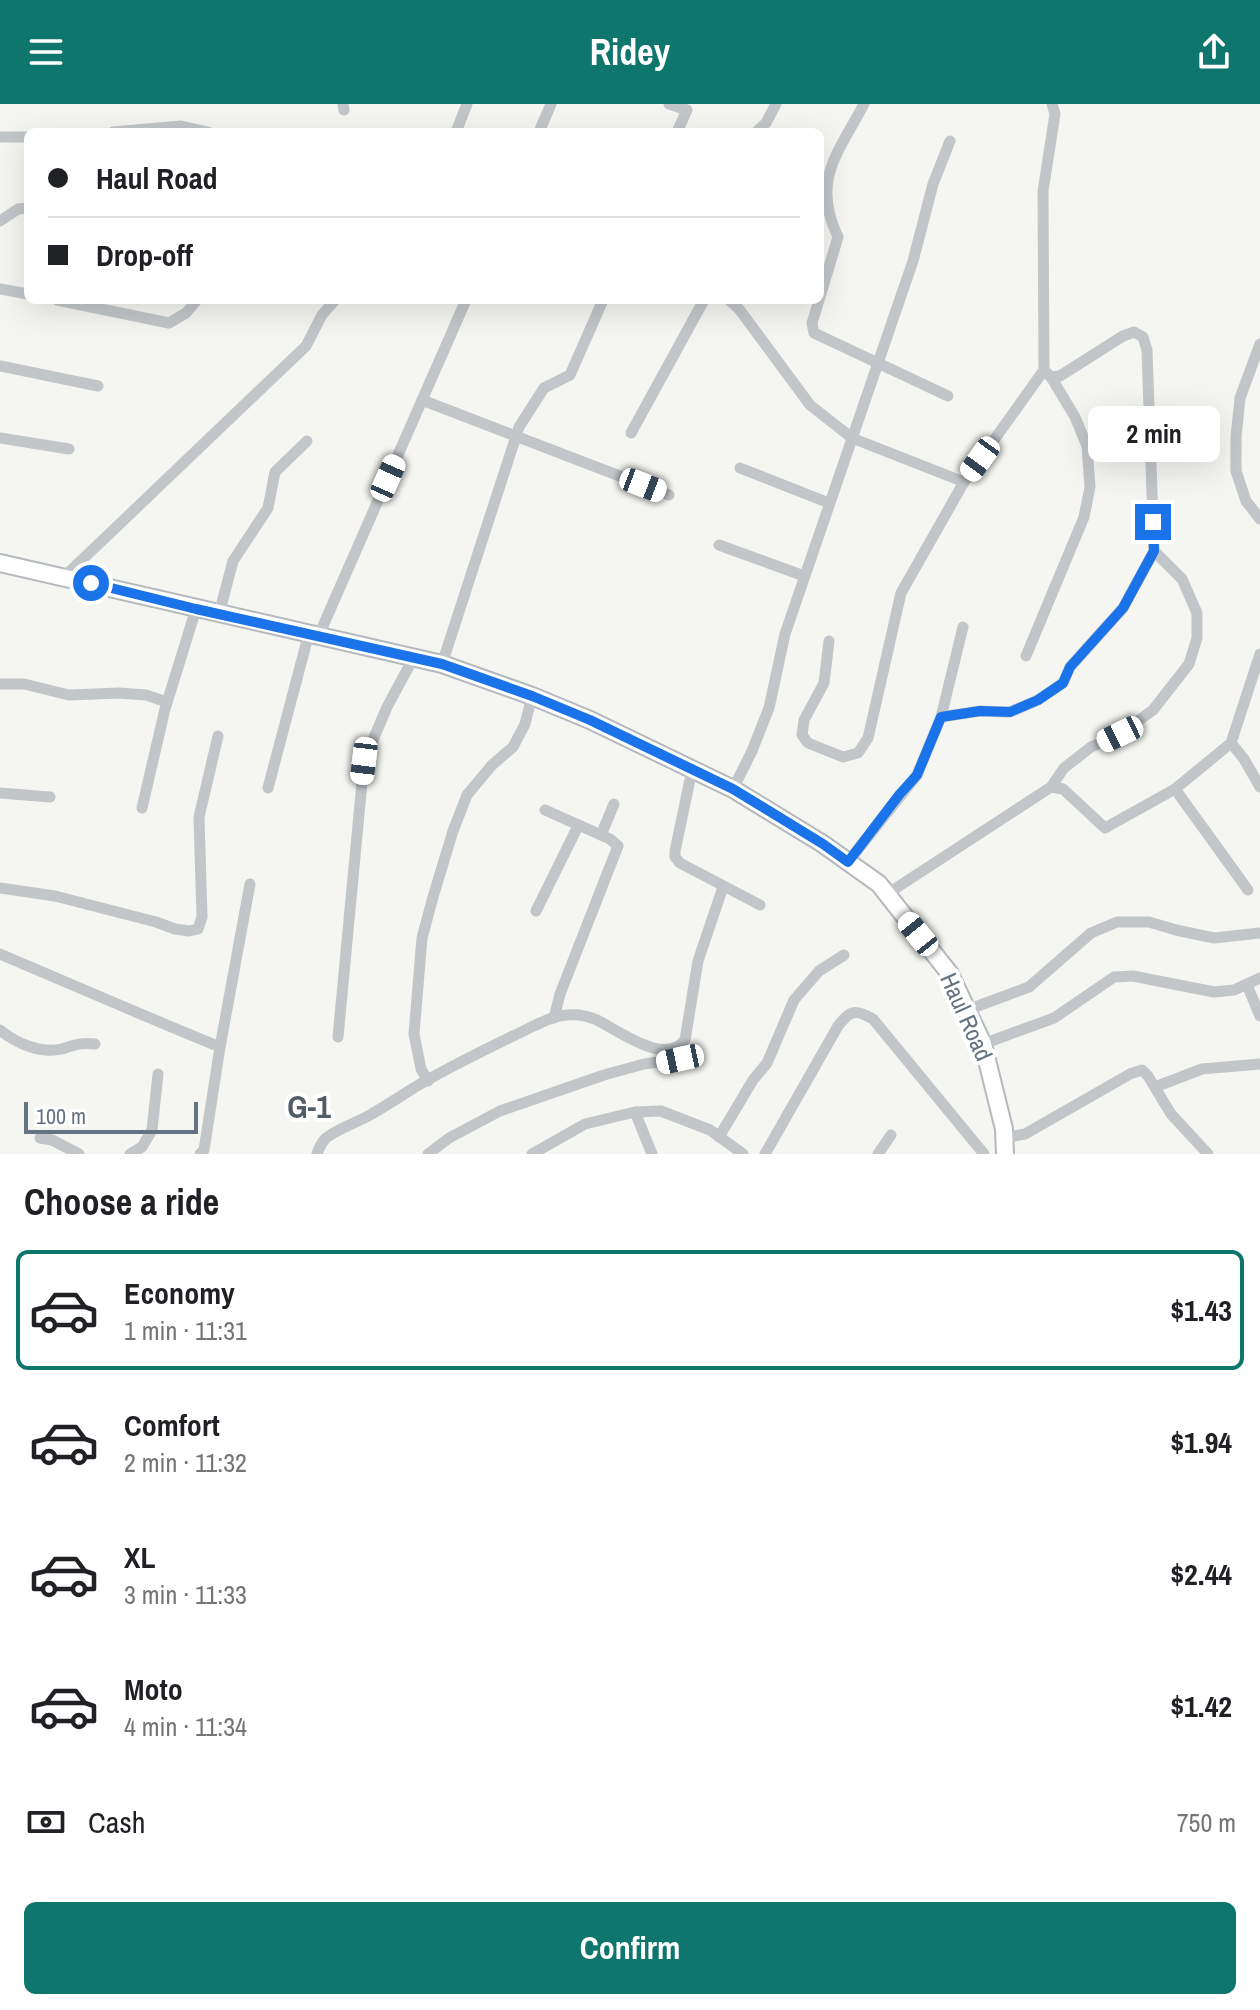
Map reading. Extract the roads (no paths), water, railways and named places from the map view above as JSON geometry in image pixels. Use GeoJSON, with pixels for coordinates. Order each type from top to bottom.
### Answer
{"type":"FeatureCollection","features":[{"type":"Feature","properties":{"kind":"main road","name":"Haul Road"},"geometry":{"type":"LineString","coordinates":[[0,563],[442,664],[590,720],[733,789],[823,844],[879,884],[950,974],[983,1044],[1004,1129],[1004,1146]]}},
{"type":"Feature","properties":{"kind":"street"},"geometry":{"type":"LineString","coordinates":[[458,128],[467,104]]}},
{"type":"Feature","properties":{"kind":"street"},"geometry":{"type":"LineString","coordinates":[[541,128],[551,104]]}},
{"type":"Feature","properties":{"kind":"street"},"geometry":{"type":"LineString","coordinates":[[669,104],[687,110],[679,128]]}},
{"type":"Feature","properties":{"kind":"street"},"geometry":{"type":"LineString","coordinates":[[760,128],[776,104]]}},
{"type":"Feature","properties":{"kind":"street"},"geometry":{"type":"LineString","coordinates":[[824,284],[838,237],[829,218],[826,196],[830,168],[864,104]]}},
{"type":"Feature","properties":{"kind":"street"},"geometry":{"type":"LineString","coordinates":[[1026,656],[1084,517],[1090,487],[1087,446],[1075,417],[1047,373],[1043,191],[1055,114],[1052,104]]}},
{"type":"Feature","properties":{"kind":"street"},"geometry":{"type":"LineString","coordinates":[[158,128],[190,128]]}},
{"type":"Feature","properties":{"kind":"street"},"geometry":{"type":"LineString","coordinates":[[0,137],[24,137]]}},
{"type":"Feature","properties":{"kind":"street"},"geometry":{"type":"LineString","coordinates":[[733,789],[769,708],[785,634],[913,261],[933,184],[950,141]]}},
{"type":"Feature","properties":{"kind":"street"},"geometry":{"type":"LineString","coordinates":[[0,221],[24,208]]}},
{"type":"Feature","properties":{"kind":"street"},"geometry":{"type":"LineString","coordinates":[[0,289],[24,293]]}},
{"type":"Feature","properties":{"kind":"street"},"geometry":{"type":"LineString","coordinates":[[76,304],[169,323],[186,313],[194,304]]}},
{"type":"Feature","properties":{"kind":"street"},"geometry":{"type":"LineString","coordinates":[[64,577],[306,346],[322,315],[332,304]]}},
{"type":"Feature","properties":{"kind":"street"},"geometry":{"type":"LineString","coordinates":[[268,788],[314,634],[464,304]]}},
{"type":"Feature","properties":{"kind":"street"},"geometry":{"type":"LineString","coordinates":[[442,664],[519,427],[544,388],[570,375],[601,304]]}},
{"type":"Feature","properties":{"kind":"street"},"geometry":{"type":"LineString","coordinates":[[631,433],[702,304]]}},
{"type":"Feature","properties":{"kind":"street"},"geometry":{"type":"LineString","coordinates":[[733,304],[810,405],[852,438],[964,482]]}},
{"type":"Feature","properties":{"kind":"street"},"geometry":{"type":"LineString","coordinates":[[818,304],[812,323],[814,333],[948,396]]}},
{"type":"Feature","properties":{"kind":"street"},"geometry":{"type":"LineString","coordinates":[[941,717],[980,711],[1010,712],[1038,700],[1063,683],[1070,667],[1123,608],[1154,551],[1147,350],[1143,337],[1134,332],[1123,336],[1060,376],[1047,373]]}},
{"type":"Feature","properties":{"kind":"street"},"geometry":{"type":"LineString","coordinates":[[1260,344],[1240,398],[1236,471],[1246,501],[1260,519]]}},
{"type":"Feature","properties":{"kind":"street"},"geometry":{"type":"LineString","coordinates":[[0,366],[98,386]]}},
{"type":"Feature","properties":{"kind":"street"},"geometry":{"type":"LineString","coordinates":[[829,641],[824,683],[804,720],[802,735],[808,743],[843,757],[858,753],[868,738],[901,593],[964,482],[1047,373]]}},
{"type":"Feature","properties":{"kind":"street"},"geometry":{"type":"LineString","coordinates":[[422,400],[669,495]]}},
{"type":"Feature","properties":{"kind":"street"},"geometry":{"type":"LineString","coordinates":[[0,438],[69,449]]}},
{"type":"Feature","properties":{"kind":"street"},"geometry":{"type":"LineString","coordinates":[[219,614],[233,561],[268,508],[275,472],[307,441]]}},
{"type":"Feature","properties":{"kind":"street"},"geometry":{"type":"LineString","coordinates":[[740,468],[829,503]]}},
{"type":"Feature","properties":{"kind":"street"},"geometry":{"type":"LineString","coordinates":[[719,545],[804,576]]}},
{"type":"Feature","properties":{"kind":"street"},"geometry":{"type":"LineString","coordinates":[[887,894],[1051,787],[1064,768],[1091,747],[1120,734],[1153,710],[1189,664],[1197,638],[1197,613],[1182,579],[1154,551]]}},
{"type":"Feature","properties":{"kind":"street"},"geometry":{"type":"LineString","coordinates":[[142,808],[167,702],[196,609]]}},
{"type":"Feature","properties":{"kind":"street"},"geometry":{"type":"LineString","coordinates":[[848,862],[917,775],[941,717],[963,627]]}},
{"type":"Feature","properties":{"kind":"street"},"geometry":{"type":"LineString","coordinates":[[1051,787],[1063,789],[1105,828],[1175,789],[1231,743],[1260,654]]}},
{"type":"Feature","properties":{"kind":"street"},"geometry":{"type":"LineString","coordinates":[[338,1037],[364,761],[387,707],[414,657]]}},
{"type":"Feature","properties":{"kind":"street"},"geometry":{"type":"LineString","coordinates":[[0,684],[24,684],[69,695],[146,695],[167,702]]}},
{"type":"Feature","properties":{"kind":"street"},"geometry":{"type":"LineString","coordinates":[[428,1081],[421,1069],[414,1034],[422,938],[429,911],[467,795],[492,765],[513,747],[525,724],[532,696]]}},
{"type":"Feature","properties":{"kind":"street"},"geometry":{"type":"LineString","coordinates":[[0,888],[55,896],[175,929],[198,929],[202,917],[199,817],[218,736]]}},
{"type":"Feature","properties":{"kind":"street"},"geometry":{"type":"LineString","coordinates":[[1231,743],[1260,787]]}},
{"type":"Feature","properties":{"kind":"street"},"geometry":{"type":"LineString","coordinates":[[692,770],[675,857],[680,863],[760,905]]}},
{"type":"Feature","properties":{"kind":"street"},"geometry":{"type":"LineString","coordinates":[[1175,789],[1248,890]]}},
{"type":"Feature","properties":{"kind":"street"},"geometry":{"type":"LineString","coordinates":[[0,793],[50,797]]}},
{"type":"Feature","properties":{"kind":"street"},"geometry":{"type":"LineString","coordinates":[[601,835],[614,804]]}},
{"type":"Feature","properties":{"kind":"street"},"geometry":{"type":"LineString","coordinates":[[545,810],[618,846],[560,994],[554,1018]]}},
{"type":"Feature","properties":{"kind":"street"},"geometry":{"type":"LineString","coordinates":[[536,911],[578,826]]}},
{"type":"Feature","properties":{"kind":"street"},"geometry":{"type":"LineString","coordinates":[[200,1154],[204,1150],[250,884]]}},
{"type":"Feature","properties":{"kind":"street"},"geometry":{"type":"LineString","coordinates":[[317,1154],[326,1138],[481,1052],[554,1018],[565,1015],[595,1019],[657,1049],[682,1045],[698,961],[723,887]]}},
{"type":"Feature","properties":{"kind":"street"},"geometry":{"type":"LineString","coordinates":[[967,1010],[1029,987],[1091,933],[1117,922],[1149,922],[1214,938],[1260,933]]}},
{"type":"Feature","properties":{"kind":"street"},"geometry":{"type":"LineString","coordinates":[[0,954],[220,1047]]}},
{"type":"Feature","properties":{"kind":"street"},"geometry":{"type":"LineString","coordinates":[[719,1137],[753,1080],[767,1063],[794,1000],[819,971],[844,955]]}},
{"type":"Feature","properties":{"kind":"street"},"geometry":{"type":"LineString","coordinates":[[983,1044],[1054,1018],[1114,977],[1133,976],[1214,992],[1234,990],[1260,978]]}},
{"type":"Feature","properties":{"kind":"street"},"geometry":{"type":"LineString","coordinates":[[1247,985],[1260,1016]]}},
{"type":"Feature","properties":{"kind":"street"},"geometry":{"type":"LineString","coordinates":[[765,1154],[838,1026],[854,1012],[873,1019],[984,1154]]}},
{"type":"Feature","properties":{"kind":"street"},"geometry":{"type":"LineString","coordinates":[[0,1030],[32,1048],[46,1051],[83,1042],[95,1044]]}},
{"type":"Feature","properties":{"kind":"street"},"geometry":{"type":"LineString","coordinates":[[428,1154],[449,1138],[500,1111],[604,1075],[644,1064],[680,1059],[684,1052],[682,1045]]}},
{"type":"Feature","properties":{"kind":"street"},"geometry":{"type":"LineString","coordinates":[[1155,1087],[1202,1069],[1260,1064]]}},
{"type":"Feature","properties":{"kind":"street"},"geometry":{"type":"LineString","coordinates":[[1004,1146],[1142,1070],[1171,1114],[1208,1154]]}},
{"type":"Feature","properties":{"kind":"street"},"geometry":{"type":"LineString","coordinates":[[130,1154],[142,1147],[152,1130],[158,1074]]}},
{"type":"Feature","properties":{"kind":"street"},"geometry":{"type":"LineString","coordinates":[[532,1154],[585,1124],[635,1112],[661,1111],[710,1130],[743,1154]]}},
{"type":"Feature","properties":{"kind":"street"},"geometry":{"type":"LineString","coordinates":[[635,1112],[652,1154]]}},
{"type":"Feature","properties":{"kind":"street"},"geometry":{"type":"LineString","coordinates":[[878,1154],[891,1135]]}},
{"type":"Feature","properties":{"kind":"street"},"geometry":{"type":"LineString","coordinates":[[40,1138],[52,1140],[79,1154]]}},
{"type":"Feature","properties":{"kind":"district","name":"G-1"},"geometry":{"type":"Point","coordinates":[309,1107]}}]}
